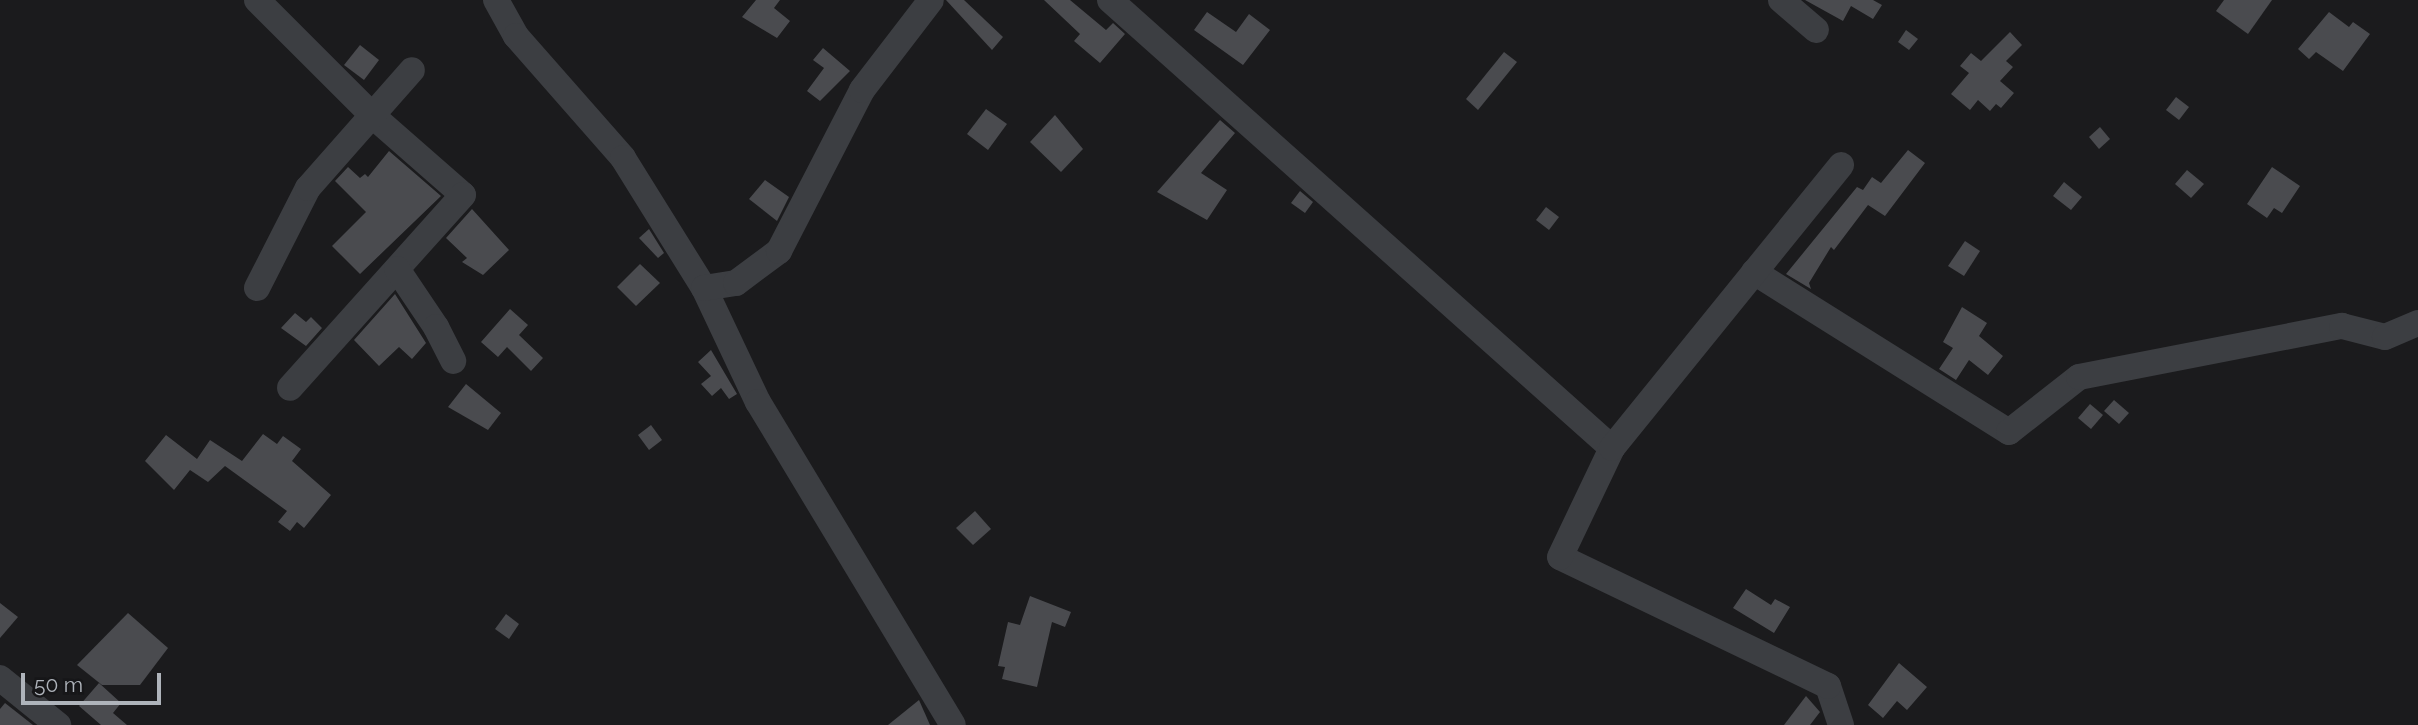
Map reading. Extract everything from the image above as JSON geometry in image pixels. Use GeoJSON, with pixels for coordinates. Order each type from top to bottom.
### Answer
{"type":"FeatureCollection","features":[{"type":"Feature","properties":{"kind":"street"},"geometry":{"type":"LineString","coordinates":[[257,0],[374,117],[463,195],[290,388]]}},
{"type":"Feature","properties":{"kind":"street"},"geometry":{"type":"LineString","coordinates":[[496,0],[516,36],[623,158],[704,288],[758,402],[953,725]]}},
{"type":"Feature","properties":{"kind":"street"},"geometry":{"type":"LineString","coordinates":[[704,288],[736,283],[779,251],[862,90],[931,0]]}},
{"type":"Feature","properties":{"kind":"street"},"geometry":{"type":"LineString","coordinates":[[1110,0],[1612,448]]}},
{"type":"Feature","properties":{"kind":"street"},"geometry":{"type":"LineString","coordinates":[[1781,0],[1816,30]]}},
{"type":"Feature","properties":{"kind":"street"},"geometry":{"type":"LineString","coordinates":[[257,288],[308,188],[374,117],[412,70]]}},
{"type":"Feature","properties":{"kind":"street"},"geometry":{"type":"LineString","coordinates":[[1841,725],[1828,687],[1560,557],[1612,448],[1842,164]]}},
{"type":"Feature","properties":{"kind":"street"},"geometry":{"type":"LineString","coordinates":[[397,269],[436,327],[453,361]]}},
{"type":"Feature","properties":{"kind":"street"},"geometry":{"type":"LineString","coordinates":[[1754,272],[2009,432],[2079,377],[2342,326],[2385,337],[2418,323]]}},
{"type":"Feature","properties":{"kind":"street"},"geometry":{"type":"LineString","coordinates":[[0,678],[58,725]]}},
{"type":"Feature","properties":{"kind":"building"},"geometry":{"type":"Polygon","coordinates":[[[756,0],[780,0],[774,8],[790,21],[777,38],[742,17],[756,0]]]}},
{"type":"Feature","properties":{"kind":"building"},"geometry":{"type":"Polygon","coordinates":[[[946,0],[964,0],[1003,37],[992,50],[946,0]]]}},
{"type":"Feature","properties":{"kind":"building"},"geometry":{"type":"Polygon","coordinates":[[[1044,0],[1070,0],[1106,30],[1113,23],[1125,34],[1100,63],[1074,41],[1080,34],[1044,0]]]}},
{"type":"Feature","properties":{"kind":"building"},"geometry":{"type":"Polygon","coordinates":[[[1805,0],[1873,0],[1882,5],[1873,19],[1851,6],[1843,21],[1805,0]]]}},
{"type":"Feature","properties":{"kind":"building"},"geometry":{"type":"Polygon","coordinates":[[[2224,0],[2272,0],[2248,34],[2216,11],[2224,0]]]}},
{"type":"Feature","properties":{"kind":"building"},"geometry":{"type":"Polygon","coordinates":[[[1207,12],[1236,32],[1249,14],[1270,30],[1243,65],[1194,30],[1207,12]]]}},
{"type":"Feature","properties":{"kind":"building"},"geometry":{"type":"Polygon","coordinates":[[[2329,12],[2349,27],[2353,22],[2370,34],[2343,71],[2316,52],[2309,59],[2298,49],[2329,12]]]}},
{"type":"Feature","properties":{"kind":"building"},"geometry":{"type":"Polygon","coordinates":[[[1906,30],[1918,39],[1909,50],[1898,42],[1906,30]]]}},
{"type":"Feature","properties":{"kind":"building"},"geometry":{"type":"Polygon","coordinates":[[[2010,32],[2022,45],[2006,61],[2013,67],[2000,81],[2014,93],[2001,108],[1996,104],[1990,111],[1978,100],[1970,110],[1951,94],[1969,73],[1960,66],[1971,53],[1981,61],[2010,32]]]}},
{"type":"Feature","properties":{"kind":"building"},"geometry":{"type":"Polygon","coordinates":[[[360,45],[379,60],[364,80],[344,65],[360,45]]]}},
{"type":"Feature","properties":{"kind":"building"},"geometry":{"type":"Polygon","coordinates":[[[823,48],[850,71],[820,101],[807,91],[824,68],[813,60],[823,48]]]}},
{"type":"Feature","properties":{"kind":"building"},"geometry":{"type":"Polygon","coordinates":[[[1504,52],[1517,62],[1478,110],[1466,99],[1504,52]]]}},
{"type":"Feature","properties":{"kind":"building"},"geometry":{"type":"Polygon","coordinates":[[[2176,97],[2189,107],[2179,120],[2166,110],[2176,97]]]}},
{"type":"Feature","properties":{"kind":"building"},"geometry":{"type":"Polygon","coordinates":[[[986,109],[1007,124],[988,150],[967,134],[986,109]]]}},
{"type":"Feature","properties":{"kind":"building"},"geometry":{"type":"Polygon","coordinates":[[[1055,115],[1083,149],[1061,172],[1030,142],[1055,115]]]}},
{"type":"Feature","properties":{"kind":"building"},"geometry":{"type":"Polygon","coordinates":[[[1220,120],[1235,133],[1201,173],[1227,190],[1207,220],[1157,192],[1220,120]]]}},
{"type":"Feature","properties":{"kind":"building"},"geometry":{"type":"Polygon","coordinates":[[[2100,127],[2110,139],[2099,149],[2089,137],[2100,127]]]}},
{"type":"Feature","properties":{"kind":"building"},"geometry":{"type":"Polygon","coordinates":[[[1908,150],[1925,163],[1885,216],[1868,205],[1834,250],[1831,247],[1809,283],[1811,289],[1786,274],[1857,187],[1863,190],[1872,177],[1881,183],[1908,150]]]}},
{"type":"Feature","properties":{"kind":"building"},"geometry":{"type":"Polygon","coordinates":[[[389,151],[441,196],[360,274],[332,246],[366,212],[335,181],[348,167],[360,178],[365,174],[368,177],[389,151]]]}},
{"type":"Feature","properties":{"kind":"building"},"geometry":{"type":"Polygon","coordinates":[[[2272,167],[2300,186],[2282,213],[2274,208],[2267,218],[2247,204],[2272,167]]]}},
{"type":"Feature","properties":{"kind":"building"},"geometry":{"type":"Polygon","coordinates":[[[2187,170],[2204,184],[2191,198],[2175,184],[2187,170]]]}},
{"type":"Feature","properties":{"kind":"building"},"geometry":{"type":"Polygon","coordinates":[[[765,180],[789,197],[777,221],[749,199],[765,180]]]}},
{"type":"Feature","properties":{"kind":"building"},"geometry":{"type":"Polygon","coordinates":[[[2064,182],[2082,197],[2071,210],[2053,196],[2064,182]]]}},
{"type":"Feature","properties":{"kind":"building"},"geometry":{"type":"Polygon","coordinates":[[[1300,191],[1313,202],[1305,213],[1291,203],[1300,191]]]}},
{"type":"Feature","properties":{"kind":"building"},"geometry":{"type":"Polygon","coordinates":[[[1546,207],[1559,217],[1549,230],[1536,220],[1546,207]]]}},
{"type":"Feature","properties":{"kind":"building"},"geometry":{"type":"Polygon","coordinates":[[[472,209],[509,250],[483,275],[462,262],[467,258],[446,238],[472,209]]]}},
{"type":"Feature","properties":{"kind":"building"},"geometry":{"type":"Polygon","coordinates":[[[649,229],[664,253],[658,258],[639,238],[649,229]]]}},
{"type":"Feature","properties":{"kind":"building"},"geometry":{"type":"Polygon","coordinates":[[[1965,241],[1980,251],[1964,276],[1948,266],[1965,241]]]}},
{"type":"Feature","properties":{"kind":"building"},"geometry":{"type":"Polygon","coordinates":[[[640,264],[660,283],[636,306],[617,287],[640,264]]]}},
{"type":"Feature","properties":{"kind":"building"},"geometry":{"type":"Polygon","coordinates":[[[395,294],[426,343],[412,359],[399,347],[379,366],[354,340],[395,294]]]}},
{"type":"Feature","properties":{"kind":"building"},"geometry":{"type":"Polygon","coordinates":[[[1962,307],[1987,323],[1979,336],[2003,356],[1988,375],[1969,360],[1956,380],[1939,369],[1953,348],[1943,342],[1962,307]]]}},
{"type":"Feature","properties":{"kind":"building"},"geometry":{"type":"Polygon","coordinates":[[[510,309],[528,325],[519,335],[543,358],[531,371],[507,347],[498,357],[481,342],[510,309]]]}},
{"type":"Feature","properties":{"kind":"building"},"geometry":{"type":"Polygon","coordinates":[[[295,313],[306,322],[311,317],[322,328],[306,346],[281,328],[295,313]]]}},
{"type":"Feature","properties":{"kind":"building"},"geometry":{"type":"Polygon","coordinates":[[[711,350],[737,394],[729,399],[721,388],[712,396],[701,384],[711,376],[698,362],[711,350]]]}},
{"type":"Feature","properties":{"kind":"building"},"geometry":{"type":"Polygon","coordinates":[[[466,384],[501,413],[488,430],[448,407],[466,384]]]}},
{"type":"Feature","properties":{"kind":"building"},"geometry":{"type":"Polygon","coordinates":[[[2114,400],[2129,413],[2119,424],[2104,411],[2114,400]]]}},
{"type":"Feature","properties":{"kind":"building"},"geometry":{"type":"Polygon","coordinates":[[[2090,404],[2103,415],[2091,429],[2078,418],[2090,404]]]}},
{"type":"Feature","properties":{"kind":"building"},"geometry":{"type":"Polygon","coordinates":[[[651,425],[662,440],[649,450],[638,435],[651,425]]]}},
{"type":"Feature","properties":{"kind":"building"},"geometry":{"type":"Polygon","coordinates":[[[263,434],[277,444],[283,436],[301,449],[292,461],[331,495],[304,528],[297,522],[290,531],[278,522],[287,511],[225,466],[208,482],[190,470],[174,490],[145,461],[166,435],[197,459],[210,440],[242,461],[263,434]]]}},
{"type":"Feature","properties":{"kind":"building"},"geometry":{"type":"Polygon","coordinates":[[[975,511],[991,529],[973,545],[956,528],[975,511]]]}},
{"type":"Feature","properties":{"kind":"building"},"geometry":{"type":"Polygon","coordinates":[[[1746,589],[1771,605],[1775,599],[1790,607],[1774,633],[1733,608],[1746,589]]]}},
{"type":"Feature","properties":{"kind":"building"},"geometry":{"type":"Polygon","coordinates":[[[1030,596],[1071,612],[1065,627],[1052,622],[1037,687],[1002,679],[1005,667],[998,666],[1008,622],[1020,625],[1030,596]]]}},
{"type":"Feature","properties":{"kind":"building"},"geometry":{"type":"Polygon","coordinates":[[[0,603],[18,617],[0,638],[0,603]]]}},
{"type":"Feature","properties":{"kind":"building"},"geometry":{"type":"Polygon","coordinates":[[[128,613],[168,648],[140,685],[102,685],[77,665],[128,613]]]}},
{"type":"Feature","properties":{"kind":"building"},"geometry":{"type":"Polygon","coordinates":[[[506,614],[519,624],[509,639],[495,629],[506,614]]]}},
{"type":"Feature","properties":{"kind":"building"},"geometry":{"type":"Polygon","coordinates":[[[1899,663],[1927,687],[1907,710],[1897,701],[1883,718],[1868,705],[1899,663]]]}},
{"type":"Feature","properties":{"kind":"building"},"geometry":{"type":"Polygon","coordinates":[[[99,683],[121,703],[113,713],[127,725],[101,725],[79,706],[99,683]]]}},
{"type":"Feature","properties":{"kind":"building"},"geometry":{"type":"Polygon","coordinates":[[[1806,696],[1820,712],[1810,725],[1784,725],[1806,696]]]}},
{"type":"Feature","properties":{"kind":"building"},"geometry":{"type":"Polygon","coordinates":[[[919,700],[930,725],[888,725],[919,700]]]}},
{"type":"Feature","properties":{"kind":"building"},"geometry":{"type":"Polygon","coordinates":[[[5,703],[33,725],[0,725],[0,709],[5,703]]]}}]}
